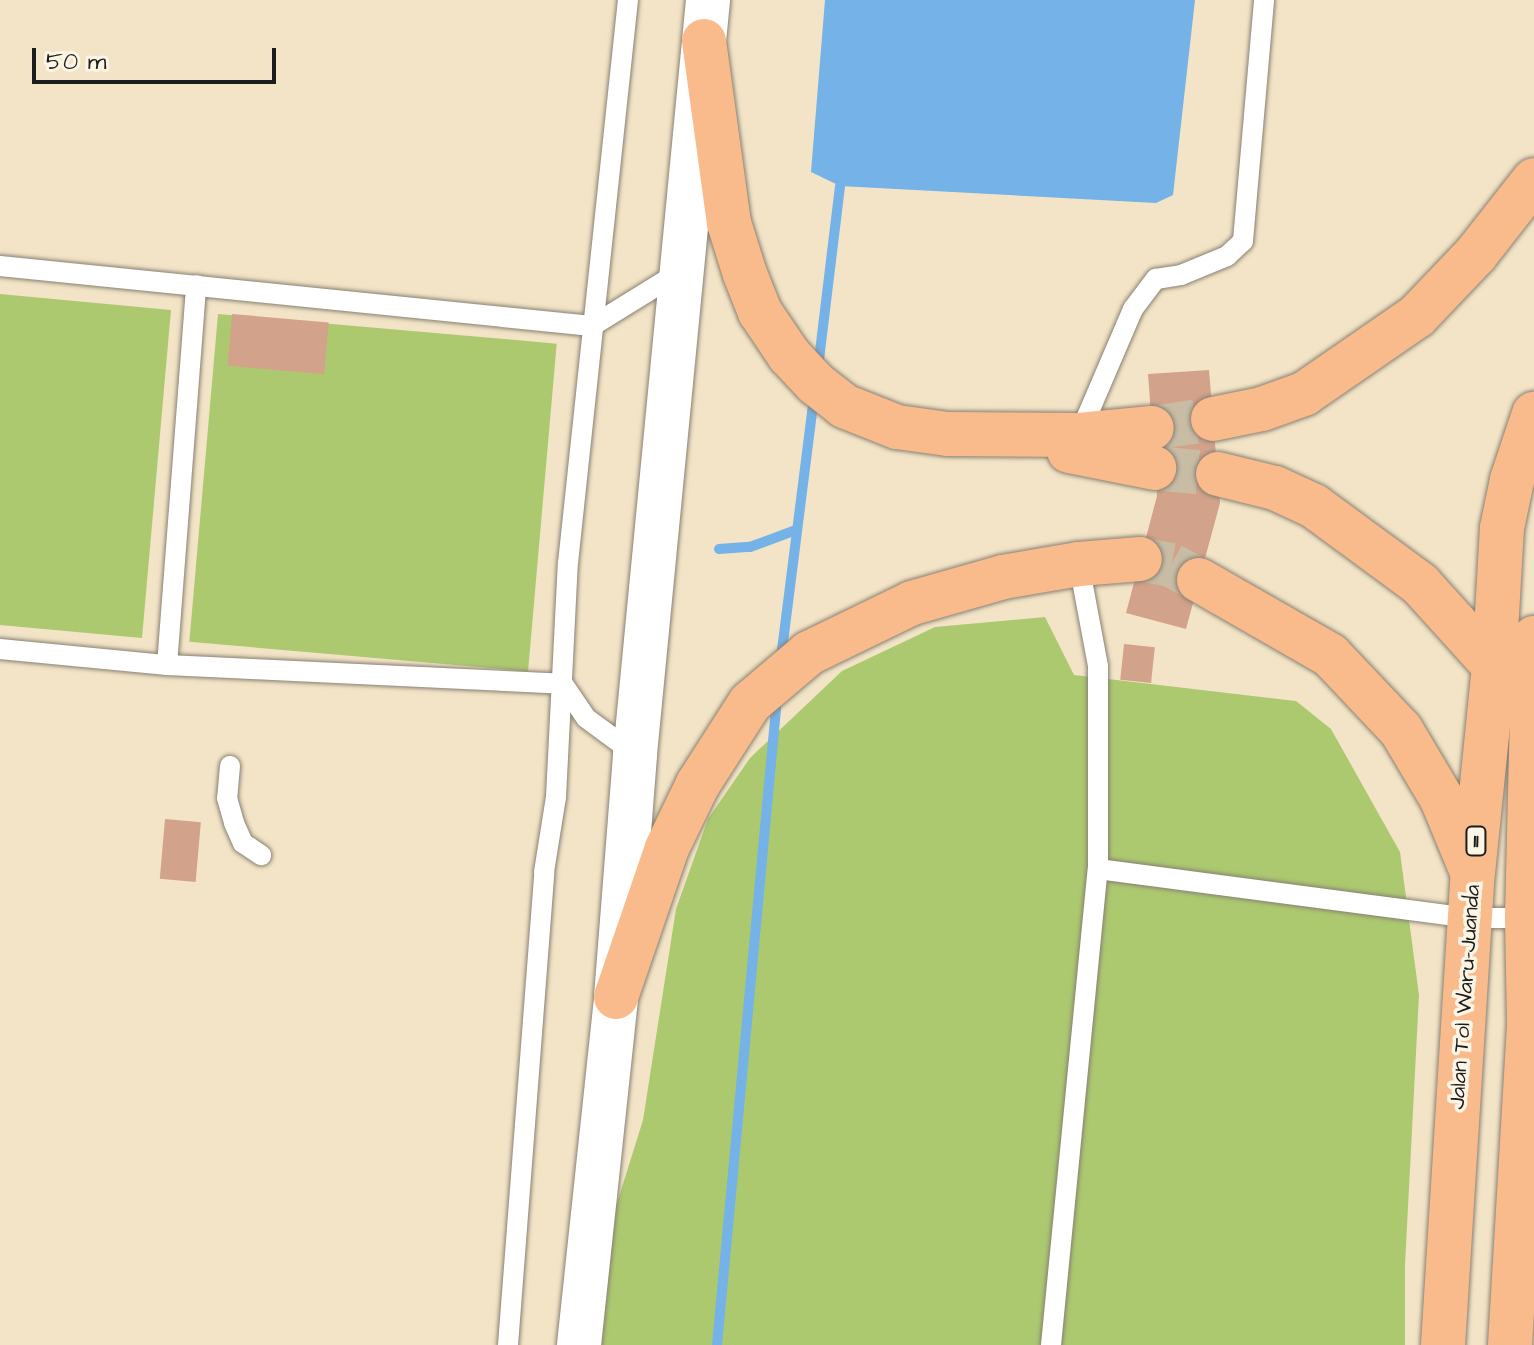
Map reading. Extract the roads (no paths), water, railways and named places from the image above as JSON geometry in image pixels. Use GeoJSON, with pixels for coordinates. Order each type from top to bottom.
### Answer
{"type":"FeatureCollection","features":[{"type":"Feature","properties":{"kind":"highway"},"geometry":{"type":"LineString","coordinates":[[706,20],[729,223],[760,312],[789,355],[815,383],[844,406],[897,427],[992,436],[1153,448],[1079,435],[992,436]]}},
{"type":"Feature","properties":{"kind":"highway"},"geometry":{"type":"LineString","coordinates":[[1213,419],[1262,409],[1304,394],[1405,326],[1476,254],[1534,180]]}},
{"type":"Feature","properties":{"kind":"highway","name":"Jalan Tol Waru–Juanda"},"geometry":{"type":"LineString","coordinates":[[1443,1345],[1473,873],[1494,666],[1502,528],[1512,480],[1534,414]]}},
{"type":"Feature","properties":{"kind":"highway"},"geometry":{"type":"LineString","coordinates":[[1218,474],[1275,488],[1314,506],[1420,584],[1494,666],[1531,736]]}},
{"type":"Feature","properties":{"kind":"highway"},"geometry":{"type":"LineString","coordinates":[[616,997],[667,848],[698,784],[750,703],[809,653],[912,603],[1003,577],[1079,564],[1140,559]]}},
{"type":"Feature","properties":{"kind":"highway"},"geometry":{"type":"LineString","coordinates":[[1199,580],[1330,655],[1401,730],[1442,799],[1473,873]]}},
{"type":"Feature","properties":{"kind":"highway"},"geometry":{"type":"LineString","coordinates":[[1510,1345],[1529,1022],[1527,918],[1534,638]]}},
{"type":"Feature","properties":{"kind":"street"},"geometry":{"type":"LineString","coordinates":[[579,1345],[616,997],[635,754],[706,20]]}},
{"type":"Feature","properties":{"kind":"lane"},"geometry":{"type":"LineString","coordinates":[[508,1345],[529,1043],[544,872],[556,797],[568,563],[628,0]]}},
{"type":"Feature","properties":{"kind":"lane"},"geometry":{"type":"LineString","coordinates":[[1079,435],[1133,309],[1156,279],[1181,275],[1227,256],[1243,241],[1264,0]]}},
{"type":"Feature","properties":{"kind":"lane"},"geometry":{"type":"LineString","coordinates":[[0,266],[592,326],[681,271]]}},
{"type":"Feature","properties":{"kind":"lane"},"geometry":{"type":"LineString","coordinates":[[167,665],[196,285]]}},
{"type":"Feature","properties":{"kind":"lane"},"geometry":{"type":"LineString","coordinates":[[1051,1345],[1098,869],[1098,666],[1079,564]]}},
{"type":"Feature","properties":{"kind":"lane"},"geometry":{"type":"LineString","coordinates":[[0,649],[167,665],[563,684]]}},
{"type":"Feature","properties":{"kind":"lane"},"geometry":{"type":"LineString","coordinates":[[563,684],[586,718],[635,754]]}},
{"type":"Feature","properties":{"kind":"lane"},"geometry":{"type":"LineString","coordinates":[[230,766],[227,798],[234,823],[243,843],[261,855]]}},
{"type":"Feature","properties":{"kind":"lane"},"geometry":{"type":"LineString","coordinates":[[1098,869],[1471,918],[1527,918]]}},
{"type":"Feature","properties":{"kind":"water"},"geometry":{"type":"Polygon","coordinates":[[[825,0],[1195,0],[1173,195],[1156,203],[840,186],[811,172],[825,0]]]}},
{"type":"Feature","properties":{"kind":"waterway"},"geometry":{"type":"LineString","coordinates":[[818,368],[840,186]]}},
{"type":"Feature","properties":{"kind":"waterway"},"geometry":{"type":"LineString","coordinates":[[781,658],[814,396]]}},
{"type":"Feature","properties":{"kind":"waterway"},"geometry":{"type":"LineString","coordinates":[[719,549],[750,547],[796,530]]}},
{"type":"Feature","properties":{"kind":"waterway"},"geometry":{"type":"LineString","coordinates":[[717,1345],[777,698]]}},
{"type":"Feature","properties":{"kind":"tunnel"},"geometry":{"type":"LineString","coordinates":[[1152,428],[1213,419]]}},
{"type":"Feature","properties":{"kind":"tunnel"},"geometry":{"type":"LineString","coordinates":[[1154,468],[1218,474]]}},
{"type":"Feature","properties":{"kind":"tunnel"},"geometry":{"type":"LineString","coordinates":[[1140,559],[1171,565],[1199,580]]}}]}
